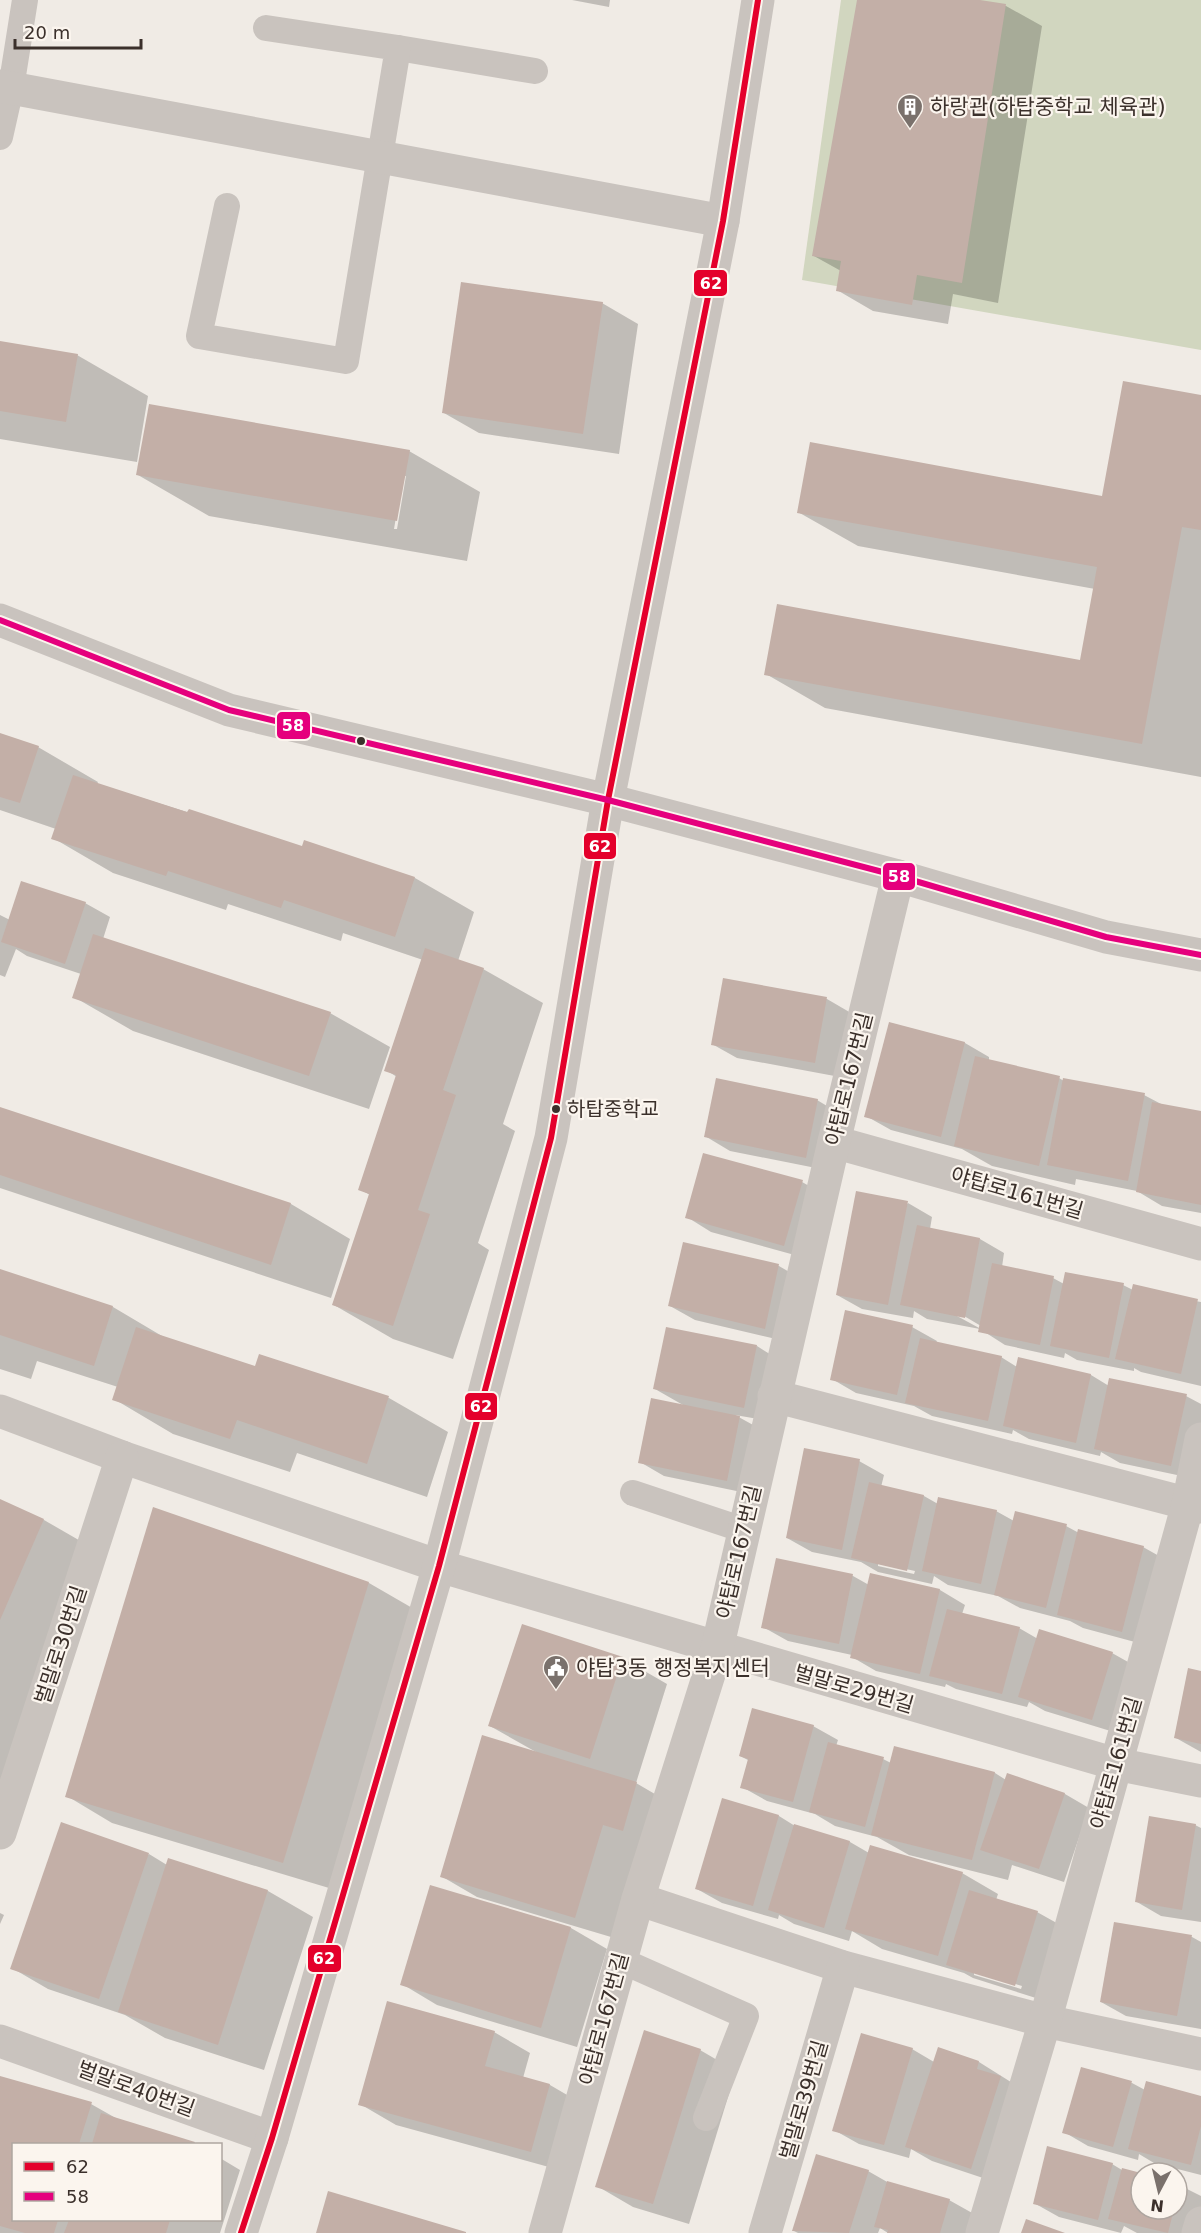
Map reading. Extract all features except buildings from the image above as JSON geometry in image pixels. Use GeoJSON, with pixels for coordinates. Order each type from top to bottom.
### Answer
{"type":"FeatureCollection","features":[{"type":"Feature","properties":{"kind":"street"},"geometry":{"type":"LineString","coordinates":[[241,2233],[272,2138],[439,1566],[551,1138],[608,800],[723,221],[758,0]]}},
{"type":"Feature","properties":{"kind":"street"},"geometry":{"type":"LineString","coordinates":[[5,87],[723,221]]}},
{"type":"Feature","properties":{"kind":"street"},"geometry":{"type":"LineString","coordinates":[[0,620],[229,710],[608,800],[898,876],[1106,937],[1201,956]]}},
{"type":"Feature","properties":{"kind":"street","name":"야탑로167번길"},"geometry":{"type":"LineString","coordinates":[[547,2227],[620,1960],[717,1649],[774,1396],[898,876]]}},
{"type":"Feature","properties":{"kind":"street","name":"야탑로161번길"},"geometry":{"type":"LineString","coordinates":[[834,1142],[1201,1244]]}},
{"type":"Feature","properties":{"kind":"street"},"geometry":{"type":"LineString","coordinates":[[774,1396],[1195,1506]]}},
{"type":"Feature","properties":{"kind":"street"},"geometry":{"type":"LineString","coordinates":[[0,1411],[122,1457],[439,1566]]}},
{"type":"Feature","properties":{"kind":"street","name":"야탑로161번길"},"geometry":{"type":"LineString","coordinates":[[982,2233],[1116,1764],[1195,1506],[1201,1439]]}},
{"type":"Feature","properties":{"kind":"street","name":"벌말로30번길"},"geometry":{"type":"LineString","coordinates":[[0,1833],[122,1457]]}},
{"type":"Feature","properties":{"kind":"street","name":"벌말로29번길"},"geometry":{"type":"LineString","coordinates":[[439,1566],[1116,1764],[1201,1781]]}},
{"type":"Feature","properties":{"kind":"street"},"geometry":{"type":"LineString","coordinates":[[638,1899],[843,1967],[1044,2021],[1201,2054]]}},
{"type":"Feature","properties":{"kind":"street","name":"벌말로39번길"},"geometry":{"type":"LineString","coordinates":[[765,2233],[843,1967]]}},
{"type":"Feature","properties":{"kind":"street","name":"벌말로40번길"},"geometry":{"type":"LineString","coordinates":[[0,2041],[272,2138]]}},
{"type":"Feature","properties":{"kind":"street"},"geometry":{"type":"LineString","coordinates":[[1198,2233],[1201,2223]]}},
{"type":"Feature","properties":{"kind":"lane"},"geometry":{"type":"LineString","coordinates":[[0,137],[5,87],[25,0]]}},
{"type":"Feature","properties":{"kind":"lane"},"geometry":{"type":"LineString","coordinates":[[266,28],[535,70]]}},
{"type":"Feature","properties":{"kind":"lane"},"geometry":{"type":"LineString","coordinates":[[228,206],[199,336],[346,361],[398,48]]}},
{"type":"Feature","properties":{"kind":"lane"},"geometry":{"type":"LineString","coordinates":[[633,1493],[744,1530]]}},
{"type":"Feature","properties":{"kind":"lane"},"geometry":{"type":"LineString","coordinates":[[620,1960],[746,2016],[706,2118]]}},
{"type":"Feature","properties":{"kind":"green space"},"geometry":{"type":"Polygon","coordinates":[[[841,0],[1201,0],[1201,350],[802,280],[841,0]]]}},
{"type":"Feature","properties":{"kind":"transit line","name":"62"},"geometry":{"type":"LineString","coordinates":[[241,2233],[272,2138],[439,1566],[551,1138],[608,800],[723,221],[758,0]]}},
{"type":"Feature","properties":{"kind":"transit line","name":"58"},"geometry":{"type":"LineString","coordinates":[[0,620],[229,710],[608,800],[898,876],[1106,937],[1201,955]]}},
{"type":"Feature","properties":{"kind":"place","name":"하랑관(하탑중학교 체육관)"},"geometry":{"type":"Point","coordinates":[910,130]}},
{"type":"Feature","properties":{"kind":"place","name":"하탑중학교"},"geometry":{"type":"Point","coordinates":[556,1109]}},
{"type":"Feature","properties":{"kind":"place","name":"야탑3동 행정복지센터"},"geometry":{"type":"Point","coordinates":[556,1691]}}]}
